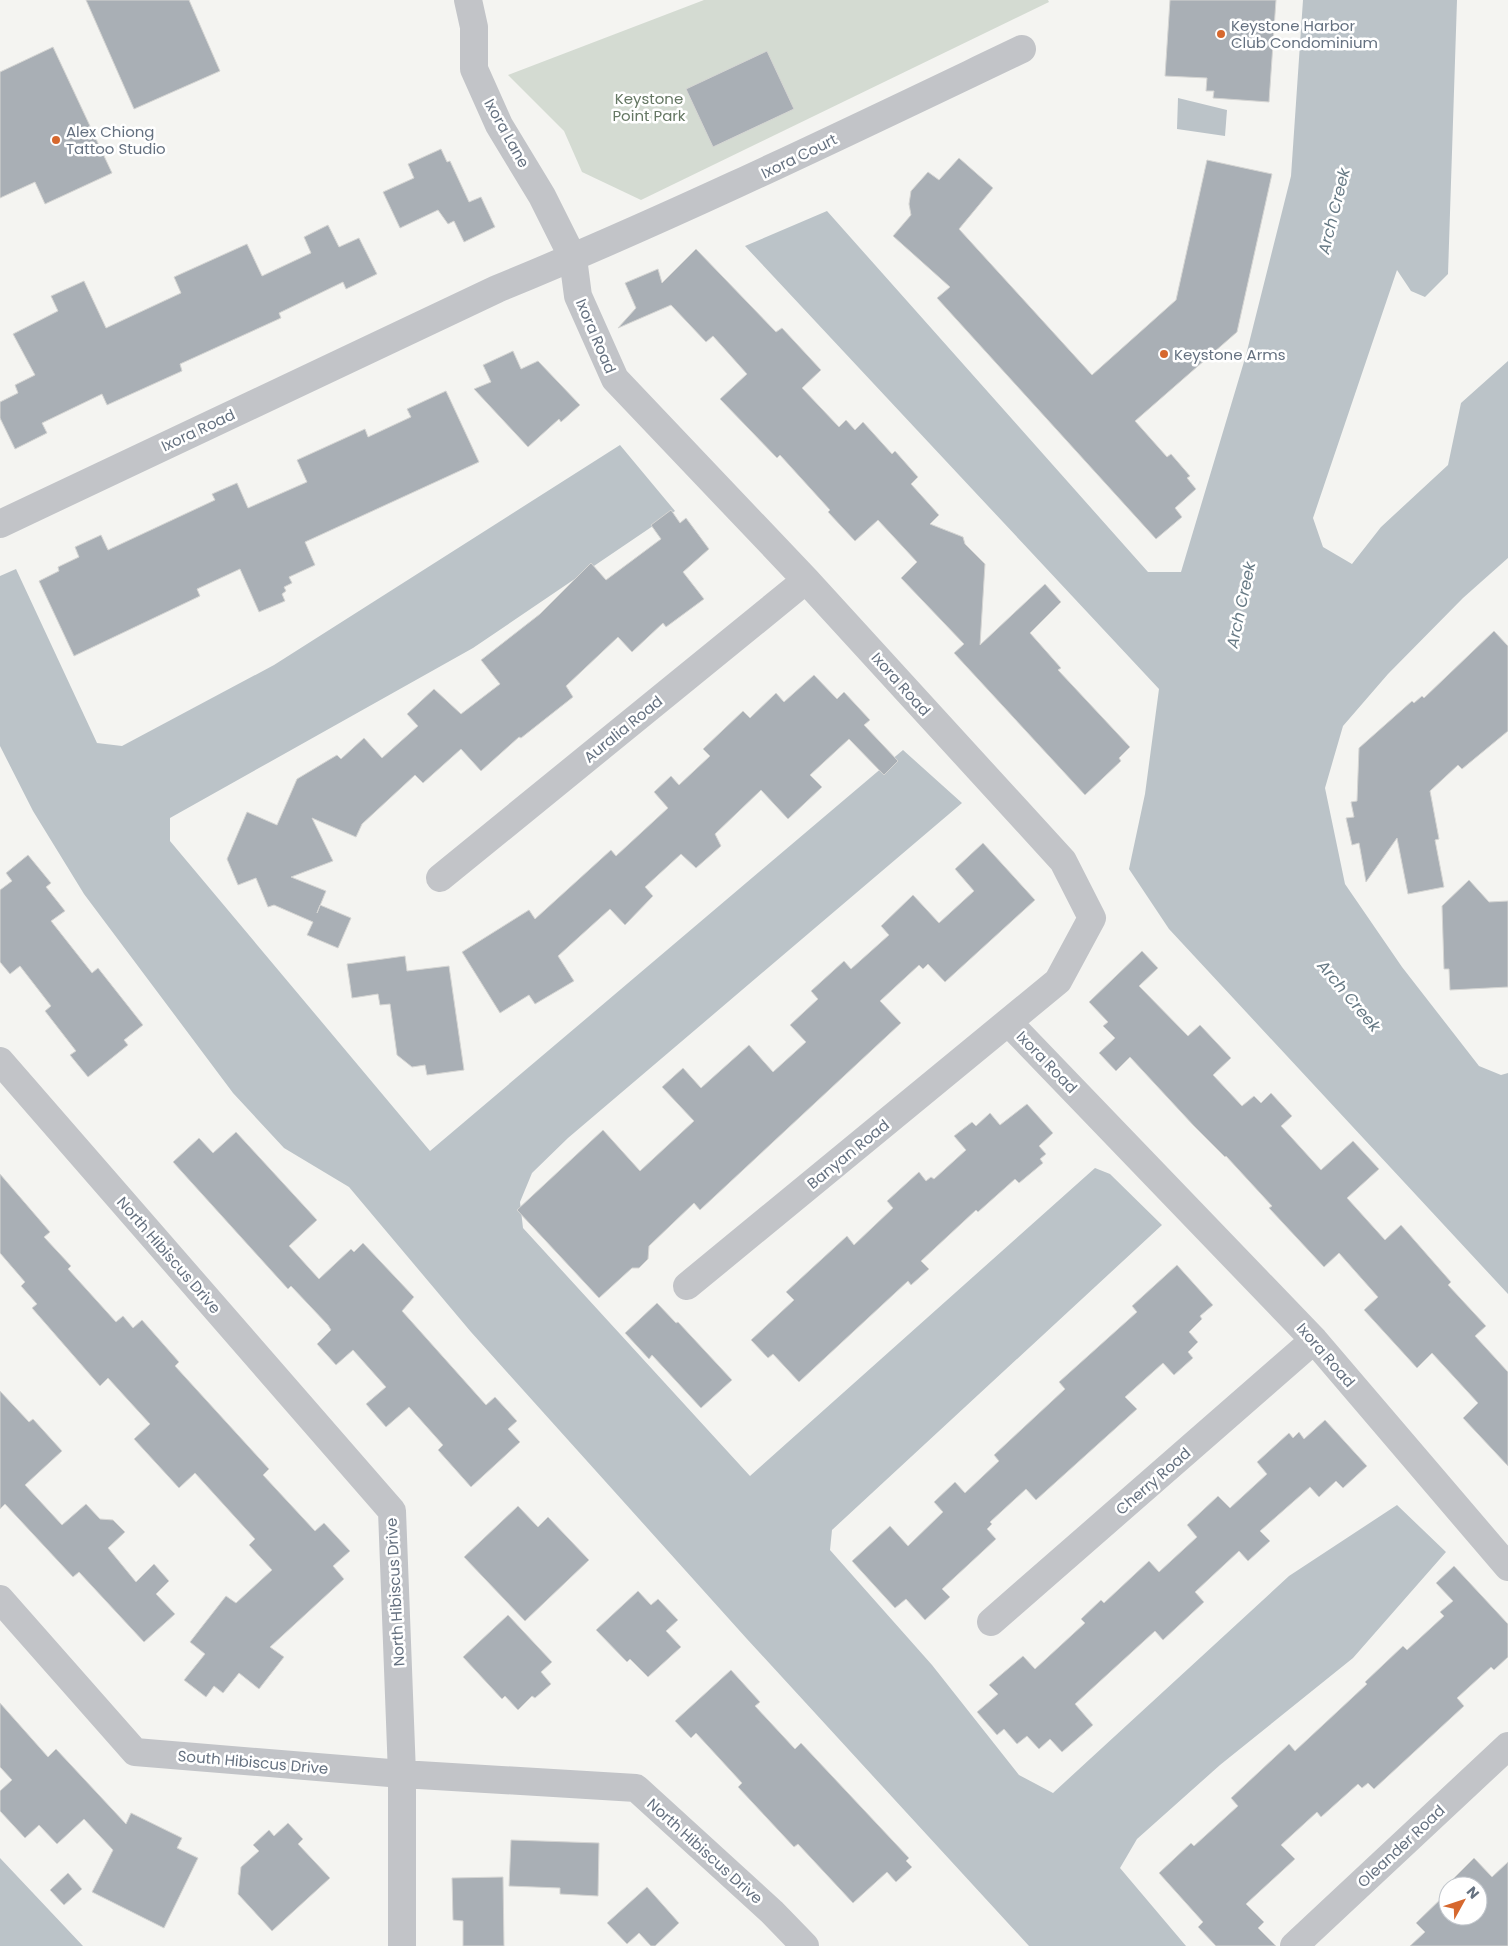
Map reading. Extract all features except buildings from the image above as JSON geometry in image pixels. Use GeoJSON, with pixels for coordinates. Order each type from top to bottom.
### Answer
{"type":"FeatureCollection","features":[{"type":"Feature","properties":{"kind":"street","name":"Ixora Lane"},"geometry":{"type":"LineString","coordinates":[[468,0],[474,27],[474,69],[499,125],[542,196],[573,258]]}},
{"type":"Feature","properties":{"kind":"street","name":"Ixora Court"},"geometry":{"type":"LineString","coordinates":[[573,258],[767,172],[1022,49]]}},
{"type":"Feature","properties":{"kind":"street","name":"Ixora Road"},"geometry":{"type":"LineString","coordinates":[[0,524],[497,289],[573,258],[578,296],[615,379],[806,580],[1062,861],[1092,918],[1058,981],[1009,1023],[1314,1340],[1508,1567]]}},
{"type":"Feature","properties":{"kind":"street","name":"Auralia Road"},"geometry":{"type":"LineString","coordinates":[[440,878],[806,580]]}},
{"type":"Feature","properties":{"kind":"street","name":"Banyan Road"},"geometry":{"type":"LineString","coordinates":[[687,1286],[1009,1023]]}},
{"type":"Feature","properties":{"kind":"street","name":"North Hibiscus Drive"},"geometry":{"type":"LineString","coordinates":[[0,1061],[392,1511],[402,1774],[636,1788],[772,1912],[805,1946]]}},
{"type":"Feature","properties":{"kind":"street","name":"Cherry Road"},"geometry":{"type":"LineString","coordinates":[[991,1622],[1314,1340]]}},
{"type":"Feature","properties":{"kind":"street","name":"South Hibiscus Drive"},"geometry":{"type":"LineString","coordinates":[[0,1599],[135,1752],[402,1774]]}},
{"type":"Feature","properties":{"kind":"street","name":"Oleander Road"},"geometry":{"type":"LineString","coordinates":[[1294,1946],[1508,1746]]}},
{"type":"Feature","properties":{"kind":"street"},"geometry":{"type":"LineString","coordinates":[[402,1774],[402,1946]]}},
{"type":"Feature","properties":{"kind":"green space","name":"Keystone Point Park"},"geometry":{"type":"Polygon","coordinates":[[[704,0],[1048,0],[1049,2],[641,200],[582,172],[564,131],[508,75],[704,0]]]}},
{"type":"Feature","properties":{"kind":"water","name":"Arch Creek"},"geometry":{"type":"Polygon","coordinates":[[[1303,0],[1457,0],[1448,274],[1425,297],[1411,291],[1397,270],[1313,518],[1323,547],[1352,564],[1381,527],[1448,465],[1461,403],[1508,361],[1508,558],[1463,598],[1388,674],[1343,726],[1325,788],[1345,884],[1402,967],[1479,1066],[1501,1075],[1508,1073],[1508,1294],[1169,929],[1129,869],[1145,794],[1159,689],[745,246],[827,211],[1148,572],[1181,572],[1246,355],[1291,176],[1303,0]]]}},
{"type":"Feature","properties":{"kind":"water"},"geometry":{"type":"Polygon","coordinates":[[[1178,98],[1227,110],[1225,136],[1177,129],[1178,98]]]}},
{"type":"Feature","properties":{"kind":"water"},"geometry":{"type":"Polygon","coordinates":[[[620,445],[675,511],[473,648],[170,818],[170,841],[430,1151],[903,750],[962,803],[568,1138],[532,1173],[520,1202],[523,1228],[750,1476],[1095,1168],[1110,1174],[1162,1225],[832,1530],[830,1550],[932,1665],[1019,1775],[1053,1793],[1289,1576],[1397,1505],[1446,1552],[1353,1658],[1220,1765],[1137,1839],[1120,1868],[1186,1946],[1029,1946],[747,1639],[471,1332],[349,1187],[284,1148],[233,1093],[84,894],[33,811],[0,746],[0,576],[16,569],[97,743],[122,746],[274,665],[620,445]]]}},
{"type":"Feature","properties":{"kind":"water"},"geometry":{"type":"Polygon","coordinates":[[[0,1858],[83,1946],[0,1946],[0,1858]]]}},
{"type":"Feature","properties":{"kind":"place","name":"Keystone Harbor Club Condominium"},"geometry":{"type":"Point","coordinates":[1221,34]}},
{"type":"Feature","properties":{"kind":"place","name":"Alex Chiong Tattoo Studio"},"geometry":{"type":"Point","coordinates":[56,140]}},
{"type":"Feature","properties":{"kind":"place","name":"Keystone Arms"},"geometry":{"type":"Point","coordinates":[1164,354]}}]}
